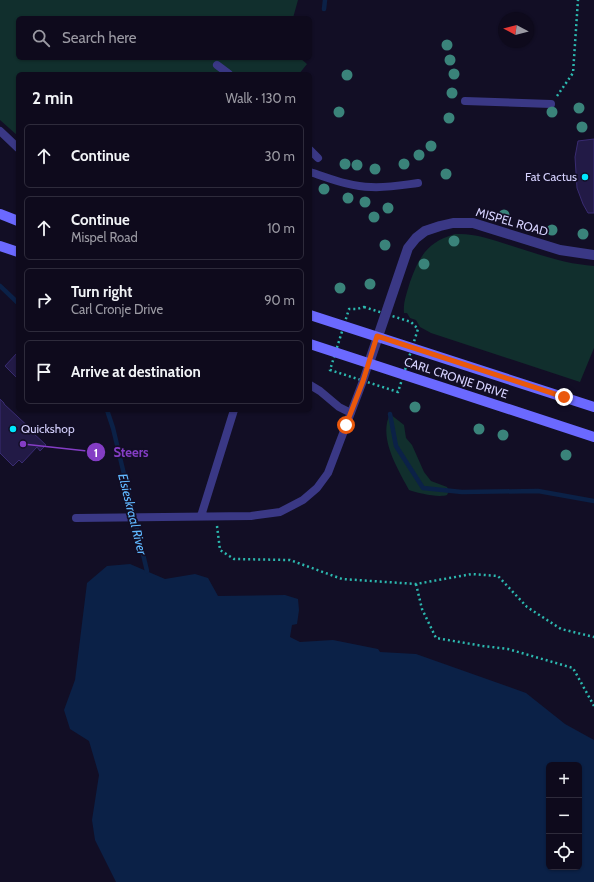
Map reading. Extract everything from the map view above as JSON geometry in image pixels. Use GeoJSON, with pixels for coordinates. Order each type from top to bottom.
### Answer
{"type":"FeatureCollection","features":[{"type":"Feature","properties":{"kind":"main road"},"geometry":{"type":"LineString","coordinates":[[0,214],[16,219]]}},
{"type":"Feature","properties":{"kind":"main road"},"geometry":{"type":"LineString","coordinates":[[0,246],[16,251]]}},
{"type":"Feature","properties":{"kind":"main road","name":"CARL CRONJE DRIVE"},"geometry":{"type":"LineString","coordinates":[[312,316],[594,407]]}},
{"type":"Feature","properties":{"kind":"main road","name":"CARL CRONJE DRIVE"},"geometry":{"type":"LineString","coordinates":[[312,345],[594,437]]}},
{"type":"Feature","properties":{"kind":"street","name":"MISPEL ROAD"},"geometry":{"type":"LineString","coordinates":[[368,363],[408,248],[416,238],[425,231],[453,223],[473,223],[560,250],[594,255]]}},
{"type":"Feature","properties":{"kind":"lane"},"geometry":{"type":"LineString","coordinates":[[217,65],[226,72]]}},
{"type":"Feature","properties":{"kind":"lane"},"geometry":{"type":"LineString","coordinates":[[465,101],[551,104]]}},
{"type":"Feature","properties":{"kind":"lane"},"geometry":{"type":"LineString","coordinates":[[0,131],[16,146]]}},
{"type":"Feature","properties":{"kind":"lane"},"geometry":{"type":"LineString","coordinates":[[312,152],[318,158]]}},
{"type":"Feature","properties":{"kind":"lane"},"geometry":{"type":"LineString","coordinates":[[312,173],[348,184],[370,187],[390,187],[418,184]]}},
{"type":"Feature","properties":{"kind":"lane"},"geometry":{"type":"LineString","coordinates":[[76,518],[251,516],[280,512],[303,500],[317,488],[328,473],[368,363]]}},
{"type":"Feature","properties":{"kind":"lane"},"geometry":{"type":"LineString","coordinates":[[312,386],[339,407],[351,413]]}},
{"type":"Feature","properties":{"kind":"lane"},"geometry":{"type":"LineString","coordinates":[[200,516],[233,412]]}},
{"type":"Feature","properties":{"kind":"path"},"geometry":{"type":"LineString","coordinates":[[551,104],[573,73],[578,0]]}},
{"type":"Feature","properties":{"kind":"path"},"geometry":{"type":"LineString","coordinates":[[216,516],[220,550],[234,559],[290,560],[342,579],[416,584],[472,574],[498,576],[527,607],[561,629],[594,636]]}},
{"type":"Feature","properties":{"kind":"path"},"geometry":{"type":"LineString","coordinates":[[416,584],[422,609],[436,638],[508,649],[573,668],[594,706]]}},
{"type":"Feature","properties":{"kind":"green space"},"geometry":{"type":"Polygon","coordinates":[[[0,0],[298,0],[294,16],[16,16],[16,60],[302,60],[307,64],[301,72],[16,72],[16,134],[0,120],[0,0]]]}},
{"type":"Feature","properties":{"kind":"green space"},"geometry":{"type":"Polygon","coordinates":[[[455,234],[469,234],[551,258],[594,266],[594,348],[580,382],[431,333],[420,327],[416,320],[410,318],[407,313],[404,313],[405,301],[410,282],[421,258],[437,241],[455,234]]]}},
{"type":"Feature","properties":{"kind":"green space"},"geometry":{"type":"Polygon","coordinates":[[[390,414],[404,425],[406,438],[412,445],[424,472],[431,481],[447,487],[449,491],[447,495],[433,496],[409,490],[395,463],[388,443],[386,433],[390,414]]]}},
{"type":"Feature","properties":{"kind":"water"},"geometry":{"type":"Polygon","coordinates":[[[130,564],[165,579],[195,574],[208,578],[218,596],[285,595],[298,599],[299,610],[297,624],[292,625],[290,637],[300,642],[333,640],[378,649],[380,652],[416,654],[526,693],[565,724],[594,740],[594,882],[116,882],[95,840],[92,820],[99,775],[89,741],[70,729],[64,710],[75,680],[87,583],[107,566],[130,564]]]}},
{"type":"Feature","properties":{"kind":"building","name":"Fat Cactus"},"geometry":{"type":"Polygon","coordinates":[[[594,139],[594,213],[588,213],[577,188],[575,157],[578,141],[594,139]]]}},
{"type":"Feature","properties":{"kind":"building"},"geometry":{"type":"Polygon","coordinates":[[[16,354],[16,377],[5,366],[16,354]]]}},
{"type":"Feature","properties":{"kind":"building"},"geometry":{"type":"Polygon","coordinates":[[[0,399],[46,445],[40,451],[37,447],[22,463],[19,460],[13,466],[0,453],[0,399]]]}},
{"type":"Feature","properties":{"kind":"waterway"},"geometry":{"type":"LineString","coordinates":[[324,9],[325,0]]}},
{"type":"Feature","properties":{"kind":"waterway","name":"Elsieskraal River"},"geometry":{"type":"LineString","coordinates":[[0,286],[16,301]]}},
{"type":"Feature","properties":{"kind":"waterway","name":"Elsieskraal River"},"geometry":{"type":"LineString","coordinates":[[108,412],[113,428],[147,571]]}},
{"type":"Feature","properties":{"kind":"waterway"},"geometry":{"type":"LineString","coordinates":[[390,414],[396,446],[423,488],[462,492],[538,491],[594,501]]}},
{"type":"Feature","properties":{"kind":"place","name":"Fat Cactus"},"geometry":{"type":"Point","coordinates":[585,177]}},
{"type":"Feature","properties":{"kind":"place","name":"Quickshop"},"geometry":{"type":"Point","coordinates":[13,429]}},
{"type":"Feature","properties":{"kind":"place","name":"Steers"},"geometry":{"type":"Point","coordinates":[23,444]}},
{"type":"Feature","properties":{"kind":"route"},"geometry":{"type":"LineString","coordinates":[[346,425],[363,381],[377,336],[564,397]]}}]}
